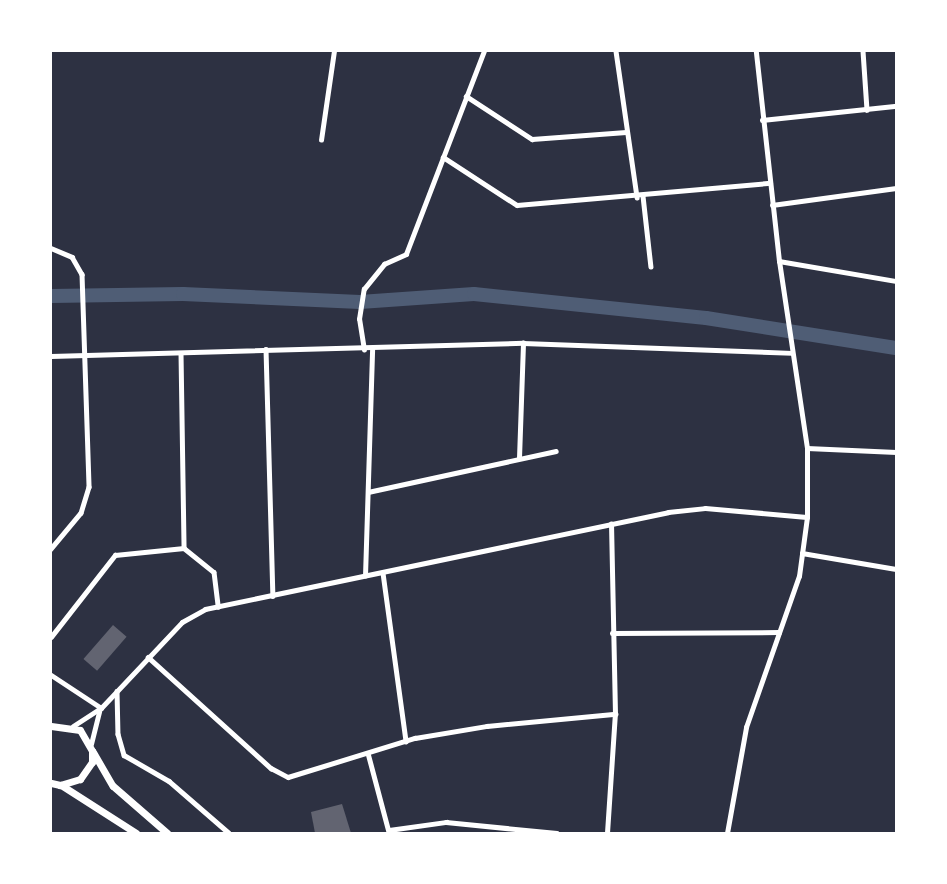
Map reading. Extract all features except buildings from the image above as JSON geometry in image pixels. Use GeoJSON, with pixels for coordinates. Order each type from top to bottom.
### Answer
{"type":"FeatureCollection","features":[{"type":"Feature","properties":{"kind":"main road"},"geometry":{"type":"LineString","coordinates":[[53,724],[73,726],[92,748],[113,786],[167,833]]}},
{"type":"Feature","properties":{"kind":"main road"},"geometry":{"type":"LineString","coordinates":[[60,785],[80,779],[92,762],[92,748]]}},
{"type":"Feature","properties":{"kind":"main road"},"geometry":{"type":"LineString","coordinates":[[51,783],[60,785],[136,833]]}},
{"type":"Feature","properties":{"kind":"street"},"geometry":{"type":"LineString","coordinates":[[321,141],[334,51]]}},
{"type":"Feature","properties":{"kind":"street"},"geometry":{"type":"LineString","coordinates":[[364,350],[359,319],[365,289],[384,264],[406,254],[484,51]]}},
{"type":"Feature","properties":{"kind":"street"},"geometry":{"type":"LineString","coordinates":[[616,51],[626,132],[651,267]]}},
{"type":"Feature","properties":{"kind":"street"},"geometry":{"type":"LineString","coordinates":[[727,833],[746,727],[779,632],[802,553],[807,517],[807,448],[779,261],[756,51]]}},
{"type":"Feature","properties":{"kind":"street"},"geometry":{"type":"LineString","coordinates":[[863,51],[867,110]]}},
{"type":"Feature","properties":{"kind":"street"},"geometry":{"type":"LineString","coordinates":[[466,96],[532,139],[626,132]]}},
{"type":"Feature","properties":{"kind":"street"},"geometry":{"type":"LineString","coordinates":[[762,120],[896,106]]}},
{"type":"Feature","properties":{"kind":"street"},"geometry":{"type":"LineString","coordinates":[[443,157],[517,205],[640,197],[770,183]]}},
{"type":"Feature","properties":{"kind":"street"},"geometry":{"type":"LineString","coordinates":[[772,205],[896,188]]}},
{"type":"Feature","properties":{"kind":"street"},"geometry":{"type":"LineString","coordinates":[[51,248],[72,257],[82,274],[87,354],[88,499],[72,527],[51,550]]}},
{"type":"Feature","properties":{"kind":"street"},"geometry":{"type":"LineString","coordinates":[[779,261],[896,281]]}},
{"type":"Feature","properties":{"kind":"street"},"geometry":{"type":"LineString","coordinates":[[51,356],[266,349],[372,350],[523,343],[792,353]]}},
{"type":"Feature","properties":{"kind":"street"},"geometry":{"type":"LineString","coordinates":[[519,458],[523,343]]}},
{"type":"Feature","properties":{"kind":"street"},"geometry":{"type":"LineString","coordinates":[[266,349],[273,596]]}},
{"type":"Feature","properties":{"kind":"street"},"geometry":{"type":"LineString","coordinates":[[365,577],[372,350]]}},
{"type":"Feature","properties":{"kind":"street"},"geometry":{"type":"LineString","coordinates":[[181,353],[184,548]]}},
{"type":"Feature","properties":{"kind":"street"},"geometry":{"type":"LineString","coordinates":[[807,448],[896,452]]}},
{"type":"Feature","properties":{"kind":"street"},"geometry":{"type":"LineString","coordinates":[[368,492],[556,451]]}},
{"type":"Feature","properties":{"kind":"street"},"geometry":{"type":"LineString","coordinates":[[73,726],[101,708],[192,614],[611,524],[705,508],[807,517]]}},
{"type":"Feature","properties":{"kind":"street"},"geometry":{"type":"LineString","coordinates":[[607,833],[615,714],[611,524]]}},
{"type":"Feature","properties":{"kind":"street"},"geometry":{"type":"LineString","coordinates":[[51,637],[115,555],[184,548],[214,572],[218,607]]}},
{"type":"Feature","properties":{"kind":"street"},"geometry":{"type":"LineString","coordinates":[[802,553],[896,569]]}},
{"type":"Feature","properties":{"kind":"street"},"geometry":{"type":"LineString","coordinates":[[383,573],[406,741]]}},
{"type":"Feature","properties":{"kind":"street"},"geometry":{"type":"LineString","coordinates":[[612,633],[779,632]]}},
{"type":"Feature","properties":{"kind":"street"},"geometry":{"type":"LineString","coordinates":[[148,657],[282,776],[406,741],[487,726],[615,714]]}},
{"type":"Feature","properties":{"kind":"street"},"geometry":{"type":"LineString","coordinates":[[51,675],[101,708]]}},
{"type":"Feature","properties":{"kind":"street"},"geometry":{"type":"LineString","coordinates":[[117,691],[118,734],[124,755],[169,781],[229,833]]}},
{"type":"Feature","properties":{"kind":"street"},"geometry":{"type":"LineString","coordinates":[[92,748],[101,708]]}},
{"type":"Feature","properties":{"kind":"street"},"geometry":{"type":"LineString","coordinates":[[368,753],[389,832],[446,822],[556,833]]}},
{"type":"Feature","properties":{"kind":"waterway"},"geometry":{"type":"LineString","coordinates":[[51,296],[183,294],[360,302],[474,294],[706,318],[896,348]]}}]}
